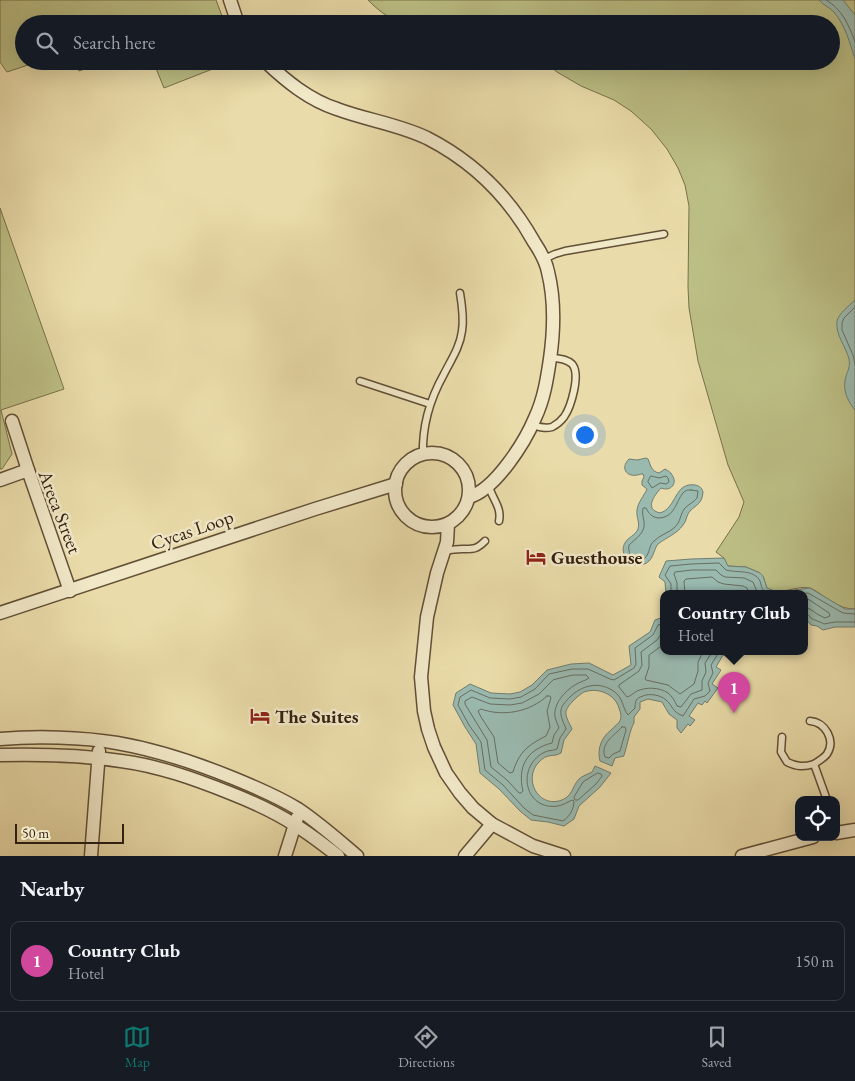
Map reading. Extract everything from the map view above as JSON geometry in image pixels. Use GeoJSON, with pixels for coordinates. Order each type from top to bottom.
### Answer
{"type":"FeatureCollection","features":[{"type":"Feature","properties":{"kind":"street"},"geometry":{"type":"LineString","coordinates":[[230,0],[235,15]]}},
{"type":"Feature","properties":{"kind":"street"},"geometry":{"type":"LineString","coordinates":[[275,70],[290,84],[315,100],[350,114],[405,128],[448,150],[466,162],[490,183],[510,205],[525,225],[544,259],[548,271],[553,303],[553,323],[550,358],[538,412],[519,448],[489,486],[474,496],[469,497]]}},
{"type":"Feature","properties":{"kind":"street"},"geometry":{"type":"LineString","coordinates":[[12,421],[28,470]]}},
{"type":"Feature","properties":{"kind":"street"},"geometry":{"type":"LineString","coordinates":[[431,453],[442,454],[452,459],[466,475],[469,486],[469,497],[461,514],[448,524],[437,528],[425,527],[414,523],[405,516],[399,506],[396,495],[396,484],[404,466],[424,455],[431,453]]}},
{"type":"Feature","properties":{"kind":"street","name":"Areca Street"},"geometry":{"type":"LineString","coordinates":[[0,480],[28,470],[70,591]]}},
{"type":"Feature","properties":{"kind":"street","name":"Cycas Loop"},"geometry":{"type":"LineString","coordinates":[[0,613],[396,484]]}},
{"type":"Feature","properties":{"kind":"street"},"geometry":{"type":"LineString","coordinates":[[448,524],[448,535],[427,617],[421,676],[424,711],[434,747],[446,773],[460,793],[473,808],[492,824],[533,846],[564,856]]}},
{"type":"Feature","properties":{"kind":"street"},"geometry":{"type":"LineString","coordinates":[[0,739],[40,738],[117,743],[195,763],[264,790],[300,810],[357,856]]}},
{"type":"Feature","properties":{"kind":"street"},"geometry":{"type":"LineString","coordinates":[[91,856],[99,741]]}},
{"type":"Feature","properties":{"kind":"street"},"geometry":{"type":"LineString","coordinates":[[0,755],[98,758],[144,765],[198,781],[252,802],[295,824],[338,856]]}},
{"type":"Feature","properties":{"kind":"street"},"geometry":{"type":"LineString","coordinates":[[285,856],[300,810]]}},
{"type":"Feature","properties":{"kind":"street"},"geometry":{"type":"LineString","coordinates":[[465,856],[492,824]]}},
{"type":"Feature","properties":{"kind":"street"},"geometry":{"type":"LineString","coordinates":[[840,830],[855,830]]}},
{"type":"Feature","properties":{"kind":"street"},"geometry":{"type":"LineString","coordinates":[[742,856],[798,841]]}},
{"type":"Feature","properties":{"kind":"lane"},"geometry":{"type":"LineString","coordinates":[[544,259],[565,251],[664,234]]}},
{"type":"Feature","properties":{"kind":"lane"},"geometry":{"type":"LineString","coordinates":[[424,455],[423,434],[430,404],[462,333],[463,321],[460,293]]}},
{"type":"Feature","properties":{"kind":"lane"},"geometry":{"type":"LineString","coordinates":[[532,425],[546,428],[559,422],[568,408],[575,384],[576,373],[572,364],[566,360],[550,358]]}},
{"type":"Feature","properties":{"kind":"lane"},"geometry":{"type":"LineString","coordinates":[[360,381],[430,404]]}},
{"type":"Feature","properties":{"kind":"lane"},"geometry":{"type":"LineString","coordinates":[[489,486],[490,492],[499,508],[499,521]]}},
{"type":"Feature","properties":{"kind":"lane"},"geometry":{"type":"LineString","coordinates":[[444,551],[470,550],[480,546],[485,541]]}},
{"type":"Feature","properties":{"kind":"lane"},"geometry":{"type":"LineString","coordinates":[[782,737],[780,752],[787,762],[800,767],[814,764],[826,755],[830,749],[830,738],[826,729],[821,724],[816,721],[810,721]]}},
{"type":"Feature","properties":{"kind":"lane"},"geometry":{"type":"LineString","coordinates":[[814,764],[826,796]]}},
{"type":"Feature","properties":{"kind":"green space"},"geometry":{"type":"Polygon","coordinates":[[[0,0],[216,0],[222,15],[15,15],[15,69],[7,72],[0,62],[0,0]]]}},
{"type":"Feature","properties":{"kind":"green space"},"geometry":{"type":"Polygon","coordinates":[[[368,0],[855,0],[855,609],[838,605],[810,588],[789,590],[767,589],[763,576],[760,573],[746,567],[727,566],[724,558],[716,552],[739,517],[744,502],[728,465],[698,361],[689,308],[689,206],[685,185],[667,149],[651,129],[631,111],[614,100],[581,86],[555,70],[840,70],[840,15],[387,15],[368,0]]]}},
{"type":"Feature","properties":{"kind":"green space"},"geometry":{"type":"Polygon","coordinates":[[[157,70],[210,70],[164,88],[157,70]]]}},
{"type":"Feature","properties":{"kind":"green space"},"geometry":{"type":"Polygon","coordinates":[[[0,208],[64,389],[1,410],[12,454],[2,469],[0,469],[0,208]]]}},
{"type":"Feature","properties":{"kind":"water"},"geometry":{"type":"Polygon","coordinates":[[[819,0],[843,0],[855,15],[855,59],[847,34],[840,20],[840,15],[836,15],[819,0]]]}},
{"type":"Feature","properties":{"kind":"water"},"geometry":{"type":"Polygon","coordinates":[[[855,300],[855,410],[846,393],[845,381],[849,359],[839,336],[837,321],[844,310],[855,300]]]}},
{"type":"Feature","properties":{"kind":"water"},"geometry":{"type":"Polygon","coordinates":[[[646,458],[654,471],[659,473],[665,469],[674,478],[674,484],[670,488],[661,488],[656,495],[651,505],[655,511],[660,513],[666,510],[679,491],[688,485],[698,486],[703,492],[700,501],[689,513],[681,528],[658,544],[648,562],[637,565],[629,562],[623,550],[626,541],[638,529],[638,507],[647,489],[642,485],[643,474],[629,474],[626,472],[625,466],[629,459],[646,458]]]}},
{"type":"Feature","properties":{"kind":"water"},"geometry":{"type":"Polygon","coordinates":[[[724,558],[728,566],[746,567],[760,573],[767,588],[772,590],[666,590],[665,582],[659,577],[666,561],[724,558]]]}},
{"type":"Feature","properties":{"kind":"water"},"geometry":{"type":"Polygon","coordinates":[[[810,588],[845,609],[855,609],[855,627],[835,627],[823,630],[811,625],[808,622],[808,590],[794,590],[810,588]]]}},
{"type":"Feature","properties":{"kind":"water"},"geometry":{"type":"Polygon","coordinates":[[[660,618],[660,655],[723,655],[716,667],[721,670],[712,684],[718,688],[707,703],[705,701],[702,705],[698,703],[689,716],[695,720],[690,726],[688,724],[681,733],[677,728],[677,720],[669,714],[662,702],[648,699],[640,702],[640,709],[634,717],[624,756],[615,758],[612,766],[600,761],[599,752],[605,737],[621,719],[617,703],[610,695],[600,691],[595,690],[581,694],[571,703],[566,711],[572,729],[564,740],[561,753],[547,756],[534,769],[532,776],[535,790],[544,799],[559,801],[567,797],[576,782],[592,772],[595,766],[611,773],[600,787],[579,806],[574,819],[564,826],[531,820],[480,773],[476,744],[453,705],[456,693],[470,684],[491,693],[510,694],[520,692],[532,685],[547,670],[571,664],[589,663],[613,675],[631,665],[629,646],[650,632],[655,620],[660,618]]]}},
{"type":"Feature","properties":{"kind":"place","name":"Guesthouse"},"geometry":{"type":"Point","coordinates":[536,557]}},
{"type":"Feature","properties":{"kind":"place","name":"Country Club"},"geometry":{"type":"Point","coordinates":[734,713]}},
{"type":"Feature","properties":{"kind":"place","name":"The Suites"},"geometry":{"type":"Point","coordinates":[260,716]}}]}
